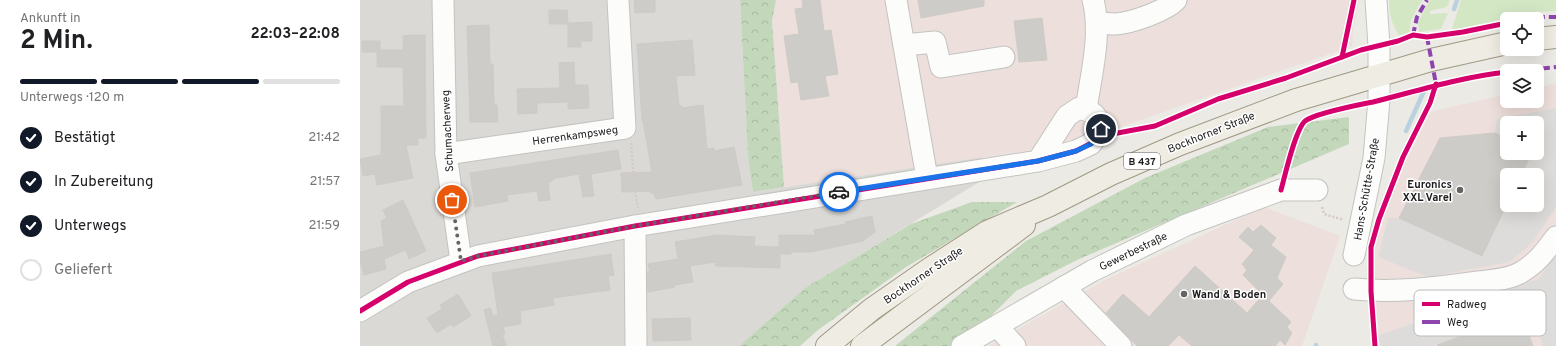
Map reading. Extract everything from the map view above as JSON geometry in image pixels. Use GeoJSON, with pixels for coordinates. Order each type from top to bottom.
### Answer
{"type":"FeatureCollection","features":[{"type":"Feature","properties":{"kind":"main road"},"geometry":{"type":"LineString","coordinates":[[1544,38],[1556,36]]}},
{"type":"Feature","properties":{"kind":"main road","name":"B 437"},"geometry":{"type":"LineString","coordinates":[[1380,74],[1436,59],[1500,45]]}},
{"type":"Feature","properties":{"kind":"main road","name":"Bockhorner Straße"},"geometry":{"type":"LineString","coordinates":[[828,346],[872,309],[928,270],[987,232],[1048,206],[1111,174],[1180,144],[1296,100],[1380,74]]}},
{"type":"Feature","properties":{"kind":"main road","name":"Bockhorner Straße"},"geometry":{"type":"LineString","coordinates":[[862,346],[1048,206]]}},
{"type":"Feature","properties":{"kind":"street","name":"Schumacherweg"},"geometry":{"type":"LineString","coordinates":[[443,0],[446,154],[461,261]]}},
{"type":"Feature","properties":{"kind":"street","name":"Herrenkampsweg"},"geometry":{"type":"LineString","coordinates":[[446,154],[625,128],[618,0]]}},
{"type":"Feature","properties":{"kind":"street"},"geometry":{"type":"LineString","coordinates":[[896,0],[928,178]]}},
{"type":"Feature","properties":{"kind":"street"},"geometry":{"type":"LineString","coordinates":[[1086,110],[1097,33],[1096,12],[1093,0]]}},
{"type":"Feature","properties":{"kind":"street"},"geometry":{"type":"LineString","coordinates":[[1097,23],[1117,24],[1138,18],[1162,11],[1176,0]]}},
{"type":"Feature","properties":{"kind":"street","name":"Hans-Schütte-Straße"},"geometry":{"type":"LineString","coordinates":[[1354,255],[1374,158],[1380,100],[1376,0]]}},
{"type":"Feature","properties":{"kind":"street"},"geometry":{"type":"LineString","coordinates":[[904,44],[936,42],[941,67],[1004,57]]}},
{"type":"Feature","properties":{"kind":"street"},"geometry":{"type":"LineString","coordinates":[[360,311],[408,282],[461,261],[478,256],[639,226],[1038,161],[1076,151],[1091,144],[1101,129],[1098,118],[1090,111],[1079,108],[1067,116],[1038,161]]}},
{"type":"Feature","properties":{"kind":"street","name":"Gewerbestraße"},"geometry":{"type":"LineString","coordinates":[[964,346],[1092,271],[1186,224],[1281,190],[1317,190]]}},
{"type":"Feature","properties":{"kind":"street"},"geometry":{"type":"LineString","coordinates":[[636,346],[639,226]]}},
{"type":"Feature","properties":{"kind":"street"},"geometry":{"type":"LineString","coordinates":[[1354,288],[1384,291],[1442,288],[1503,279],[1519,273],[1539,260],[1556,237]]}},
{"type":"Feature","properties":{"kind":"street"},"geometry":{"type":"LineString","coordinates":[[1064,287],[1121,346]]}},
{"type":"Feature","properties":{"kind":"street"},"geometry":{"type":"LineString","coordinates":[[997,326],[1015,346]]}},
{"type":"Feature","properties":{"kind":"path"},"geometry":{"type":"LineString","coordinates":[[625,128],[630,137],[639,226]]}},
{"type":"Feature","properties":{"kind":"path"},"geometry":{"type":"LineString","coordinates":[[1317,190],[1324,214],[1347,221],[1361,223]]}},
{"type":"Feature","properties":{"kind":"shaded area"},"geometry":{"type":"Polygon","coordinates":[[[360,0],[740,0],[748,157],[753,192],[982,157],[986,178],[805,288],[739,346],[360,346],[360,0]]]}},
{"type":"Feature","properties":{"kind":"shaded area"},"geometry":{"type":"Polygon","coordinates":[[[776,0],[1359,0],[1353,31],[1352,46],[1072,144],[784,187],[772,21],[776,0]]]}},
{"type":"Feature","properties":{"kind":"shaded area"},"geometry":{"type":"Polygon","coordinates":[[[1556,83],[1556,346],[1376,346],[1367,266],[1368,250],[1376,217],[1421,114],[1500,96],[1500,108],[1544,108],[1544,86],[1556,83]]]}},
{"type":"Feature","properties":{"kind":"shaded area"},"geometry":{"type":"Polygon","coordinates":[[[1556,108],[1556,207],[1532,243],[1509,262],[1428,277],[1378,257],[1388,218],[1399,218],[1482,256],[1503,212],[1544,212],[1544,168],[1524,168],[1528,160],[1544,160],[1544,116],[1513,116],[1556,108]]]}},
{"type":"Feature","properties":{"kind":"shaded area"},"geometry":{"type":"Polygon","coordinates":[[[1500,118],[1500,136],[1495,133],[1497,119],[1500,118]]]}},
{"type":"Feature","properties":{"kind":"shaded area"},"geometry":{"type":"Polygon","coordinates":[[[1264,207],[1340,236],[1302,346],[988,346],[1107,279],[1264,207]]]}},
{"type":"Feature","properties":{"kind":"shaded area"},"geometry":{"type":"Polygon","coordinates":[[[1556,253],[1556,346],[1543,346],[1539,336],[1546,336],[1546,290],[1508,290],[1539,279],[1556,253]]]}},
{"type":"Feature","properties":{"kind":"shaded area"},"geometry":{"type":"Polygon","coordinates":[[[1414,323],[1414,336],[1460,336],[1433,346],[1381,346],[1377,336],[1414,323]]]}},
{"type":"Feature","properties":{"kind":"green space"},"geometry":{"type":"Polygon","coordinates":[[[740,0],[776,0],[772,21],[784,187],[753,192],[748,157],[740,0]]]}},
{"type":"Feature","properties":{"kind":"green space"},"geometry":{"type":"Polygon","coordinates":[[[1389,0],[1422,0],[1411,20],[1409,34],[1403,36],[1399,35],[1394,27],[1391,19],[1389,0]]]}},
{"type":"Feature","properties":{"kind":"green space"},"geometry":{"type":"Polygon","coordinates":[[[1430,0],[1450,0],[1447,7],[1430,11],[1430,14],[1448,13],[1441,29],[1419,32],[1418,22],[1430,0]]]}},
{"type":"Feature","properties":{"kind":"green space"},"geometry":{"type":"Polygon","coordinates":[[[1461,0],[1556,0],[1556,11],[1500,12],[1500,20],[1454,30],[1452,29],[1461,0]]]}},
{"type":"Feature","properties":{"kind":"green space"},"geometry":{"type":"Polygon","coordinates":[[[1349,117],[1349,144],[1079,259],[1016,291],[984,323],[951,346],[895,346],[1026,241],[1145,178],[1268,127],[1349,117]]]}},
{"type":"Feature","properties":{"kind":"green space"},"geometry":{"type":"Polygon","coordinates":[[[972,202],[1017,202],[906,267],[818,330],[800,346],[739,346],[805,288],[911,224],[972,202]]]}},
{"type":"Feature","properties":{"kind":"building"},"geometry":{"type":"Polygon","coordinates":[[[634,0],[655,0],[655,12],[635,13],[634,0]]]}},
{"type":"Feature","properties":{"kind":"building"},"geometry":{"type":"Polygon","coordinates":[[[802,0],[820,0],[824,31],[831,30],[838,74],[825,76],[829,96],[801,100],[798,82],[791,83],[784,36],[799,34],[795,9],[803,8],[802,0]]]}},
{"type":"Feature","properties":{"kind":"building"},"geometry":{"type":"Polygon","coordinates":[[[918,0],[984,0],[984,6],[921,18],[918,0]]]}},
{"type":"Feature","properties":{"kind":"building"},"geometry":{"type":"Polygon","coordinates":[[[549,10],[567,10],[568,23],[592,22],[592,41],[581,41],[581,47],[568,47],[568,24],[549,24],[549,10]]]}},
{"type":"Feature","properties":{"kind":"building"},"geometry":{"type":"Polygon","coordinates":[[[1042,18],[1047,60],[1019,62],[1014,21],[1042,18]]]}},
{"type":"Feature","properties":{"kind":"building"},"geometry":{"type":"Polygon","coordinates":[[[489,25],[490,64],[493,64],[494,105],[497,105],[498,122],[470,122],[467,26],[489,25]]]}},
{"type":"Feature","properties":{"kind":"building"},"geometry":{"type":"Polygon","coordinates":[[[425,35],[426,138],[418,138],[418,145],[406,145],[413,178],[377,185],[375,174],[363,176],[360,159],[381,155],[381,106],[404,106],[403,67],[377,67],[377,52],[362,52],[362,41],[380,41],[380,50],[403,50],[403,36],[425,35]]]}},
{"type":"Feature","properties":{"kind":"building"},"geometry":{"type":"Polygon","coordinates":[[[692,40],[695,75],[676,76],[679,106],[682,106],[682,108],[703,105],[707,149],[714,148],[714,151],[734,147],[742,185],[656,199],[654,193],[650,193],[650,191],[622,192],[621,173],[652,172],[642,121],[637,44],[692,40]]]}},
{"type":"Feature","properties":{"kind":"building"},"geometry":{"type":"Polygon","coordinates":[[[574,62],[575,85],[588,85],[589,108],[568,109],[568,102],[537,103],[537,113],[518,114],[517,89],[560,88],[559,63],[574,62]]]}},
{"type":"Feature","properties":{"kind":"building","name":"Euronics XXL Varel"},"geometry":{"type":"Polygon","coordinates":[[[1495,133],[1500,136],[1500,160],[1528,160],[1524,168],[1500,168],[1500,212],[1503,212],[1482,256],[1399,218],[1440,138],[1495,133]]]}},
{"type":"Feature","properties":{"kind":"building"},"geometry":{"type":"Polygon","coordinates":[[[618,150],[621,169],[591,174],[594,196],[583,197],[579,174],[556,178],[548,183],[550,200],[539,201],[537,191],[507,195],[508,201],[475,207],[470,173],[618,150]]]}},
{"type":"Feature","properties":{"kind":"building"},"geometry":{"type":"Polygon","coordinates":[[[403,200],[426,251],[409,259],[406,250],[403,251],[384,259],[386,269],[364,275],[360,261],[360,252],[384,246],[381,221],[387,218],[383,210],[403,200]]]}},
{"type":"Feature","properties":{"kind":"building"},"geometry":{"type":"Polygon","coordinates":[[[872,216],[875,232],[863,241],[811,252],[791,252],[791,254],[780,254],[780,268],[716,266],[715,262],[690,266],[693,282],[648,292],[647,272],[650,271],[648,264],[678,259],[675,242],[717,235],[755,237],[754,246],[779,247],[779,235],[815,235],[814,230],[846,224],[845,222],[872,216]]]}},
{"type":"Feature","properties":{"kind":"building"},"geometry":{"type":"Polygon","coordinates":[[[1261,225],[1276,238],[1271,245],[1286,257],[1277,278],[1283,284],[1269,301],[1291,322],[1287,327],[1292,333],[1285,345],[1280,340],[1275,346],[1192,346],[1179,335],[1168,346],[1137,346],[1106,313],[1123,294],[1149,317],[1195,266],[1247,313],[1263,295],[1243,275],[1247,270],[1242,264],[1254,250],[1239,237],[1248,227],[1253,232],[1261,225]]]}},
{"type":"Feature","properties":{"kind":"building"},"geometry":{"type":"Polygon","coordinates":[[[611,254],[614,275],[608,276],[610,290],[553,298],[554,305],[520,311],[521,324],[503,327],[505,334],[502,335],[507,346],[493,346],[484,310],[490,308],[493,316],[498,315],[492,273],[611,254]]]}},
{"type":"Feature","properties":{"kind":"building"},"geometry":{"type":"Polygon","coordinates":[[[458,294],[471,316],[453,327],[451,324],[437,333],[427,318],[442,309],[440,305],[458,294]]]}},
{"type":"Feature","properties":{"kind":"building"},"geometry":{"type":"Polygon","coordinates":[[[690,318],[691,340],[653,341],[652,319],[690,318]]]}},
{"type":"Feature","properties":{"kind":"building"},"geometry":{"type":"Polygon","coordinates":[[[1461,336],[1529,336],[1533,346],[1438,346],[1437,345],[1461,336]]]}},
{"type":"Feature","properties":{"kind":"waterway"},"geometry":{"type":"LineString","coordinates":[[1454,9],[1457,0]]}},
{"type":"Feature","properties":{"kind":"waterway"},"geometry":{"type":"LineString","coordinates":[[1406,131],[1424,91]]}},
{"type":"Feature","properties":{"kind":"marked path"},"geometry":{"type":"LineString","coordinates":[[1413,35],[1417,17],[1427,0]]}},
{"type":"Feature","properties":{"kind":"marked path"},"geometry":{"type":"LineString","coordinates":[[1544,17],[1556,17]]}},
{"type":"Feature","properties":{"kind":"marked path"},"geometry":{"type":"LineString","coordinates":[[1427,37],[1436,84]]}},
{"type":"Feature","properties":{"kind":"marked path"},"geometry":{"type":"LineString","coordinates":[[1544,68],[1556,67]]}},
{"type":"Feature","properties":{"kind":"cycle path"},"geometry":{"type":"LineString","coordinates":[[1342,57],[1354,0]]}},
{"type":"Feature","properties":{"kind":"cycle path"},"geometry":{"type":"LineString","coordinates":[[360,311],[408,282],[478,256],[635,226],[1038,161],[1076,151],[1107,135],[1155,126],[1218,99],[1286,78],[1361,50],[1398,41],[1413,35],[1427,37],[1500,24]]}},
{"type":"Feature","properties":{"kind":"cycle path"},"geometry":{"type":"LineString","coordinates":[[1281,190],[1301,126],[1310,118],[1456,81],[1500,73]]}},
{"type":"Feature","properties":{"kind":"cycle path"},"geometry":{"type":"LineString","coordinates":[[1375,346],[1371,291],[1371,247],[1379,219],[1403,157],[1430,103],[1436,84]]}},
{"type":"Feature","properties":{"kind":"way so far"},"geometry":{"type":"LineString","coordinates":[[452,200],[461,261],[478,256],[635,226],[839,192]]}},
{"type":"Feature","properties":{"kind":"place","name":"Euronics XXL Varel"},"geometry":{"type":"Point","coordinates":[1460,190]}},
{"type":"Feature","properties":{"kind":"place","name":"Wand & Boden"},"geometry":{"type":"Point","coordinates":[1184,294]}},
{"type":"Feature","properties":{"kind":"route"},"geometry":{"type":"LineString","coordinates":[[839,192],[1038,161],[1056,155],[1076,151],[1091,144],[1101,129]]}}]}
